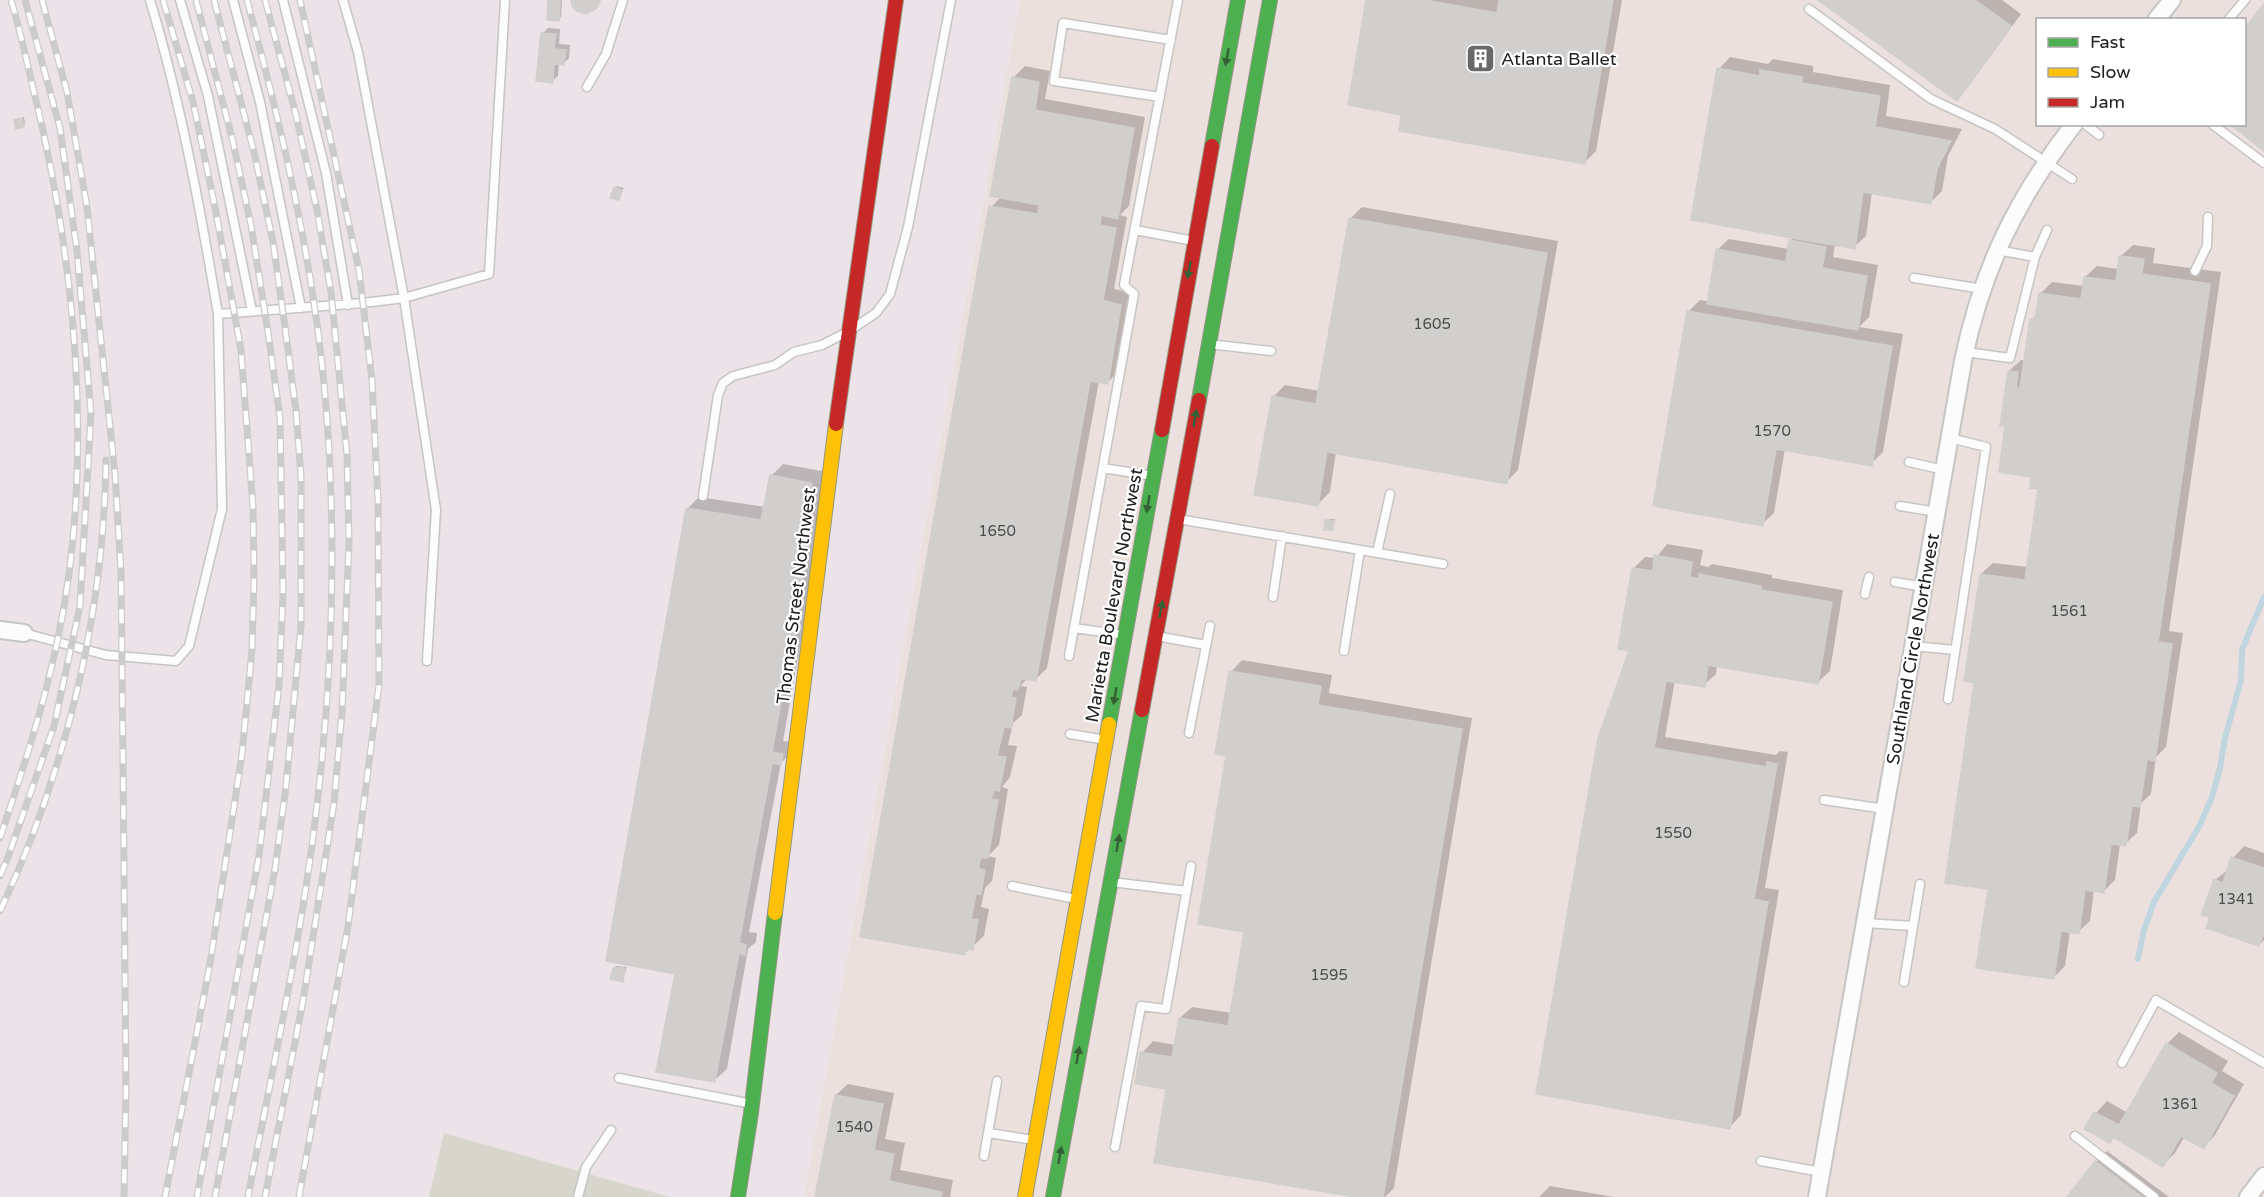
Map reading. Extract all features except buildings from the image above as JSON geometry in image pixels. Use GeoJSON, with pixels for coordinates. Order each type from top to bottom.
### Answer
{"type":"FeatureCollection","features":[{"type":"Feature","properties":{"kind":"main road","name":"Thomas Street Northwest"},"geometry":{"type":"LineString","coordinates":[[738,1197],[752,1104],[830,465],[896,0]]}},
{"type":"Feature","properties":{"kind":"main road","name":"Marietta Boulevard Northwest"},"geometry":{"type":"LineString","coordinates":[[1025,1197],[1238,0]]}},
{"type":"Feature","properties":{"kind":"main road"},"geometry":{"type":"LineString","coordinates":[[1053,1197],[1269,0]]}},
{"type":"Feature","properties":{"kind":"street"},"geometry":{"type":"LineString","coordinates":[[2158,18],[2172,0]]}},
{"type":"Feature","properties":{"kind":"street","name":"Southland Circle Northwest"},"geometry":{"type":"LineString","coordinates":[[1817,1197],[1972,318],[1996,250],[2031,184],[2073,126]]}},
{"type":"Feature","properties":{"kind":"street"},"geometry":{"type":"LineString","coordinates":[[0,630],[24,633]]}},
{"type":"Feature","properties":{"kind":"street"},"geometry":{"type":"LineString","coordinates":[[2248,1197],[2264,1176]]}},
{"type":"Feature","properties":{"kind":"lane"},"geometry":{"type":"LineString","coordinates":[[24,633],[106,655],[176,661],[189,646],[222,509],[218,314],[196,189],[150,0]]}},
{"type":"Feature","properties":{"kind":"lane"},"geometry":{"type":"LineString","coordinates":[[180,0],[208,96],[252,311]]}},
{"type":"Feature","properties":{"kind":"lane"},"geometry":{"type":"LineString","coordinates":[[233,0],[260,102],[301,308]]}},
{"type":"Feature","properties":{"kind":"lane"},"geometry":{"type":"LineString","coordinates":[[283,0],[326,173],[348,305]]}},
{"type":"Feature","properties":{"kind":"lane"},"geometry":{"type":"LineString","coordinates":[[343,0],[358,52],[404,298],[436,510],[427,661]]}},
{"type":"Feature","properties":{"kind":"lane"},"geometry":{"type":"LineString","coordinates":[[218,314],[348,305],[404,298],[489,274],[505,0]]}},
{"type":"Feature","properties":{"kind":"lane"},"geometry":{"type":"LineString","coordinates":[[586,87],[606,54],[623,0]]}},
{"type":"Feature","properties":{"kind":"lane"},"geometry":{"type":"LineString","coordinates":[[703,496],[718,395],[723,383],[734,376],[775,365],[794,352],[822,345],[849,332],[876,313],[890,294],[908,227],[951,0]]}},
{"type":"Feature","properties":{"kind":"lane"},"geometry":{"type":"LineString","coordinates":[[1069,656],[1134,294],[1124,285],[1178,0]]}},
{"type":"Feature","properties":{"kind":"lane"},"geometry":{"type":"LineString","coordinates":[[2230,18],[2245,0]]}},
{"type":"Feature","properties":{"kind":"lane"},"geometry":{"type":"LineString","coordinates":[[1809,9],[1931,99],[1995,129],[2072,180]]}},
{"type":"Feature","properties":{"kind":"lane"},"geometry":{"type":"LineString","coordinates":[[1160,97],[1054,81],[1063,23],[1171,40]]}},
{"type":"Feature","properties":{"kind":"lane"},"geometry":{"type":"LineString","coordinates":[[2088,126],[2100,135]]}},
{"type":"Feature","properties":{"kind":"lane"},"geometry":{"type":"LineString","coordinates":[[2215,126],[2264,163]]}},
{"type":"Feature","properties":{"kind":"lane"},"geometry":{"type":"LineString","coordinates":[[2195,271],[2207,246],[2208,217]]}},
{"type":"Feature","properties":{"kind":"lane"},"geometry":{"type":"LineString","coordinates":[[1135,230],[1194,241]]}},
{"type":"Feature","properties":{"kind":"lane"},"geometry":{"type":"LineString","coordinates":[[1965,352],[2010,358],[2035,257],[2047,230]]}},
{"type":"Feature","properties":{"kind":"lane"},"geometry":{"type":"LineString","coordinates":[[1996,250],[2035,257]]}},
{"type":"Feature","properties":{"kind":"lane"},"geometry":{"type":"LineString","coordinates":[[1914,278],[1983,289]]}},
{"type":"Feature","properties":{"kind":"lane"},"geometry":{"type":"LineString","coordinates":[[1208,344],[1271,351]]}},
{"type":"Feature","properties":{"kind":"lane"},"geometry":{"type":"LineString","coordinates":[[1948,699],[1986,447],[1950,438]]}},
{"type":"Feature","properties":{"kind":"lane"},"geometry":{"type":"LineString","coordinates":[[1909,462],[1944,470]]}},
{"type":"Feature","properties":{"kind":"lane"},"geometry":{"type":"LineString","coordinates":[[1103,468],[1153,476]]}},
{"type":"Feature","properties":{"kind":"lane"},"geometry":{"type":"LineString","coordinates":[[1377,553],[1390,494]]}},
{"type":"Feature","properties":{"kind":"lane"},"geometry":{"type":"LineString","coordinates":[[1900,506],[1937,512]]}},
{"type":"Feature","properties":{"kind":"lane"},"geometry":{"type":"LineString","coordinates":[[1177,519],[1443,564]]}},
{"type":"Feature","properties":{"kind":"lane"},"geometry":{"type":"LineString","coordinates":[[1273,597],[1282,536]]}},
{"type":"Feature","properties":{"kind":"lane"},"geometry":{"type":"LineString","coordinates":[[1344,651],[1360,550]]}},
{"type":"Feature","properties":{"kind":"lane"},"geometry":{"type":"LineString","coordinates":[[1865,594],[1869,577]]}},
{"type":"Feature","properties":{"kind":"lane"},"geometry":{"type":"LineString","coordinates":[[1895,582],[1924,587]]}},
{"type":"Feature","properties":{"kind":"lane"},"geometry":{"type":"LineString","coordinates":[[1189,733],[1210,626]]}},
{"type":"Feature","properties":{"kind":"lane"},"geometry":{"type":"LineString","coordinates":[[1074,628],[1126,636]]}},
{"type":"Feature","properties":{"kind":"lane"},"geometry":{"type":"LineString","coordinates":[[1156,636],[1206,645]]}},
{"type":"Feature","properties":{"kind":"lane"},"geometry":{"type":"LineString","coordinates":[[1913,646],[1955,650]]}},
{"type":"Feature","properties":{"kind":"lane"},"geometry":{"type":"LineString","coordinates":[[1070,734],[1107,741]]}},
{"type":"Feature","properties":{"kind":"lane"},"geometry":{"type":"LineString","coordinates":[[1824,800],[1885,810]]}},
{"type":"Feature","properties":{"kind":"lane"},"geometry":{"type":"LineString","coordinates":[[1115,1147],[1141,1006],[1167,1010],[1191,866]]}},
{"type":"Feature","properties":{"kind":"lane"},"geometry":{"type":"LineString","coordinates":[[1110,882],[1187,891]]}},
{"type":"Feature","properties":{"kind":"lane"},"geometry":{"type":"LineString","coordinates":[[1904,982],[1920,884]]}},
{"type":"Feature","properties":{"kind":"lane"},"geometry":{"type":"LineString","coordinates":[[1012,886],[1078,899]]}},
{"type":"Feature","properties":{"kind":"lane"},"geometry":{"type":"LineString","coordinates":[[1865,923],[1913,926]]}},
{"type":"Feature","properties":{"kind":"lane"},"geometry":{"type":"LineString","coordinates":[[2122,1063],[2156,1000],[2264,1063]]}},
{"type":"Feature","properties":{"kind":"lane"},"geometry":{"type":"LineString","coordinates":[[620,1078],[752,1104]]}},
{"type":"Feature","properties":{"kind":"lane"},"geometry":{"type":"LineString","coordinates":[[984,1156],[997,1081]]}},
{"type":"Feature","properties":{"kind":"lane"},"geometry":{"type":"LineString","coordinates":[[578,1197],[586,1167],[611,1130]]}},
{"type":"Feature","properties":{"kind":"lane"},"geometry":{"type":"LineString","coordinates":[[989,1132],[1035,1140]]}},
{"type":"Feature","properties":{"kind":"lane"},"geometry":{"type":"LineString","coordinates":[[2075,1136],[2154,1197]]}},
{"type":"Feature","properties":{"kind":"lane"},"geometry":{"type":"LineString","coordinates":[[1761,1161],[1821,1172]]}},
{"type":"Feature","properties":{"kind":"shaded area"},"geometry":{"type":"Polygon","coordinates":[[[0,0],[1020,0],[804,1197],[670,1197],[444,1133],[429,1197],[0,1197],[0,0]]]}},
{"type":"Feature","properties":{"kind":"shaded area"},"geometry":{"type":"Polygon","coordinates":[[[1020,0],[2264,0],[2264,1197],[804,1197],[1020,0]]]}},
{"type":"Feature","properties":{"kind":"shaded area"},"geometry":{"type":"Polygon","coordinates":[[[444,1133],[670,1197],[429,1197],[444,1133]]]}},
{"type":"Feature","properties":{"kind":"waterway"},"geometry":{"type":"LineString","coordinates":[[2138,959],[2144,930],[2154,902],[2200,825],[2212,797],[2241,680],[2242,650],[2264,597]]}},
{"type":"Feature","properties":{"kind":"railway"},"geometry":{"type":"LineString","coordinates":[[0,838],[39,714],[58,638],[69,571],[76,502],[78,432],[76,362],[70,292],[60,222],[48,154],[11,0]]}},
{"type":"Feature","properties":{"kind":"railway"},"geometry":{"type":"LineString","coordinates":[[0,876],[54,726],[80,606],[91,413],[77,251],[60,128],[25,0]]}},
{"type":"Feature","properties":{"kind":"railway"},"geometry":{"type":"LineString","coordinates":[[42,0],[67,92],[87,207],[115,474],[121,571],[126,1086],[124,1197]]}},
{"type":"Feature","properties":{"kind":"railway"},"geometry":{"type":"LineString","coordinates":[[163,0],[193,102],[241,350],[253,507],[254,578],[252,650],[242,754],[210,964],[165,1197]]}},
{"type":"Feature","properties":{"kind":"railway"},"geometry":{"type":"LineString","coordinates":[[196,0],[233,142],[251,225],[268,332],[280,418],[283,593],[279,685],[259,856],[197,1197]]}},
{"type":"Feature","properties":{"kind":"railway"},"geometry":{"type":"LineString","coordinates":[[214,0],[254,152],[273,242],[296,411],[301,476],[301,626],[286,786],[275,869],[215,1197]]}},
{"type":"Feature","properties":{"kind":"railway"},"geometry":{"type":"LineString","coordinates":[[247,0],[284,146],[313,294],[329,446],[332,551],[326,709],[310,861],[294,958],[248,1197]]}},
{"type":"Feature","properties":{"kind":"railway"},"geometry":{"type":"LineString","coordinates":[[265,0],[296,115],[317,210],[331,292],[347,455],[349,543],[342,712],[334,803],[303,1001],[265,1197]]}},
{"type":"Feature","properties":{"kind":"railway"},"geometry":{"type":"LineString","coordinates":[[299,1197],[348,926],[379,685],[378,501],[372,380],[359,270],[300,0]]}},
{"type":"Feature","properties":{"kind":"railway"},"geometry":{"type":"LineString","coordinates":[[0,911],[44,803],[77,691],[98,576],[104,518],[106,460]]}},
{"type":"Feature","properties":{"kind":"traffic: fast"},"geometry":{"type":"LineString","coordinates":[[1212,146],[1238,0]]}},
{"type":"Feature","properties":{"kind":"traffic: fast"},"geometry":{"type":"LineString","coordinates":[[1199,400],[1270,0]]}},
{"type":"Feature","properties":{"kind":"traffic: fast"},"geometry":{"type":"LineString","coordinates":[[1109,724],[1162,430]]}},
{"type":"Feature","properties":{"kind":"traffic: fast"},"geometry":{"type":"LineString","coordinates":[[1053,1197],[1142,710]]}},
{"type":"Feature","properties":{"kind":"traffic: fast"},"geometry":{"type":"LineString","coordinates":[[738,1197],[751,1113],[775,913]]}},
{"type":"Feature","properties":{"kind":"traffic: slow"},"geometry":{"type":"LineString","coordinates":[[775,913],[836,424]]}},
{"type":"Feature","properties":{"kind":"traffic: slow"},"geometry":{"type":"LineString","coordinates":[[1025,1197],[1109,724]]}},
{"type":"Feature","properties":{"kind":"traffic: jam"},"geometry":{"type":"LineString","coordinates":[[836,424],[896,0]]}},
{"type":"Feature","properties":{"kind":"traffic: jam"},"geometry":{"type":"LineString","coordinates":[[1162,430],[1212,146]]}},
{"type":"Feature","properties":{"kind":"traffic: jam"},"geometry":{"type":"LineString","coordinates":[[1142,710],[1199,400]]}},
{"type":"Feature","properties":{"kind":"place","name":"Atlanta Ballet"},"geometry":{"type":"Point","coordinates":[1480,59]}}]}
